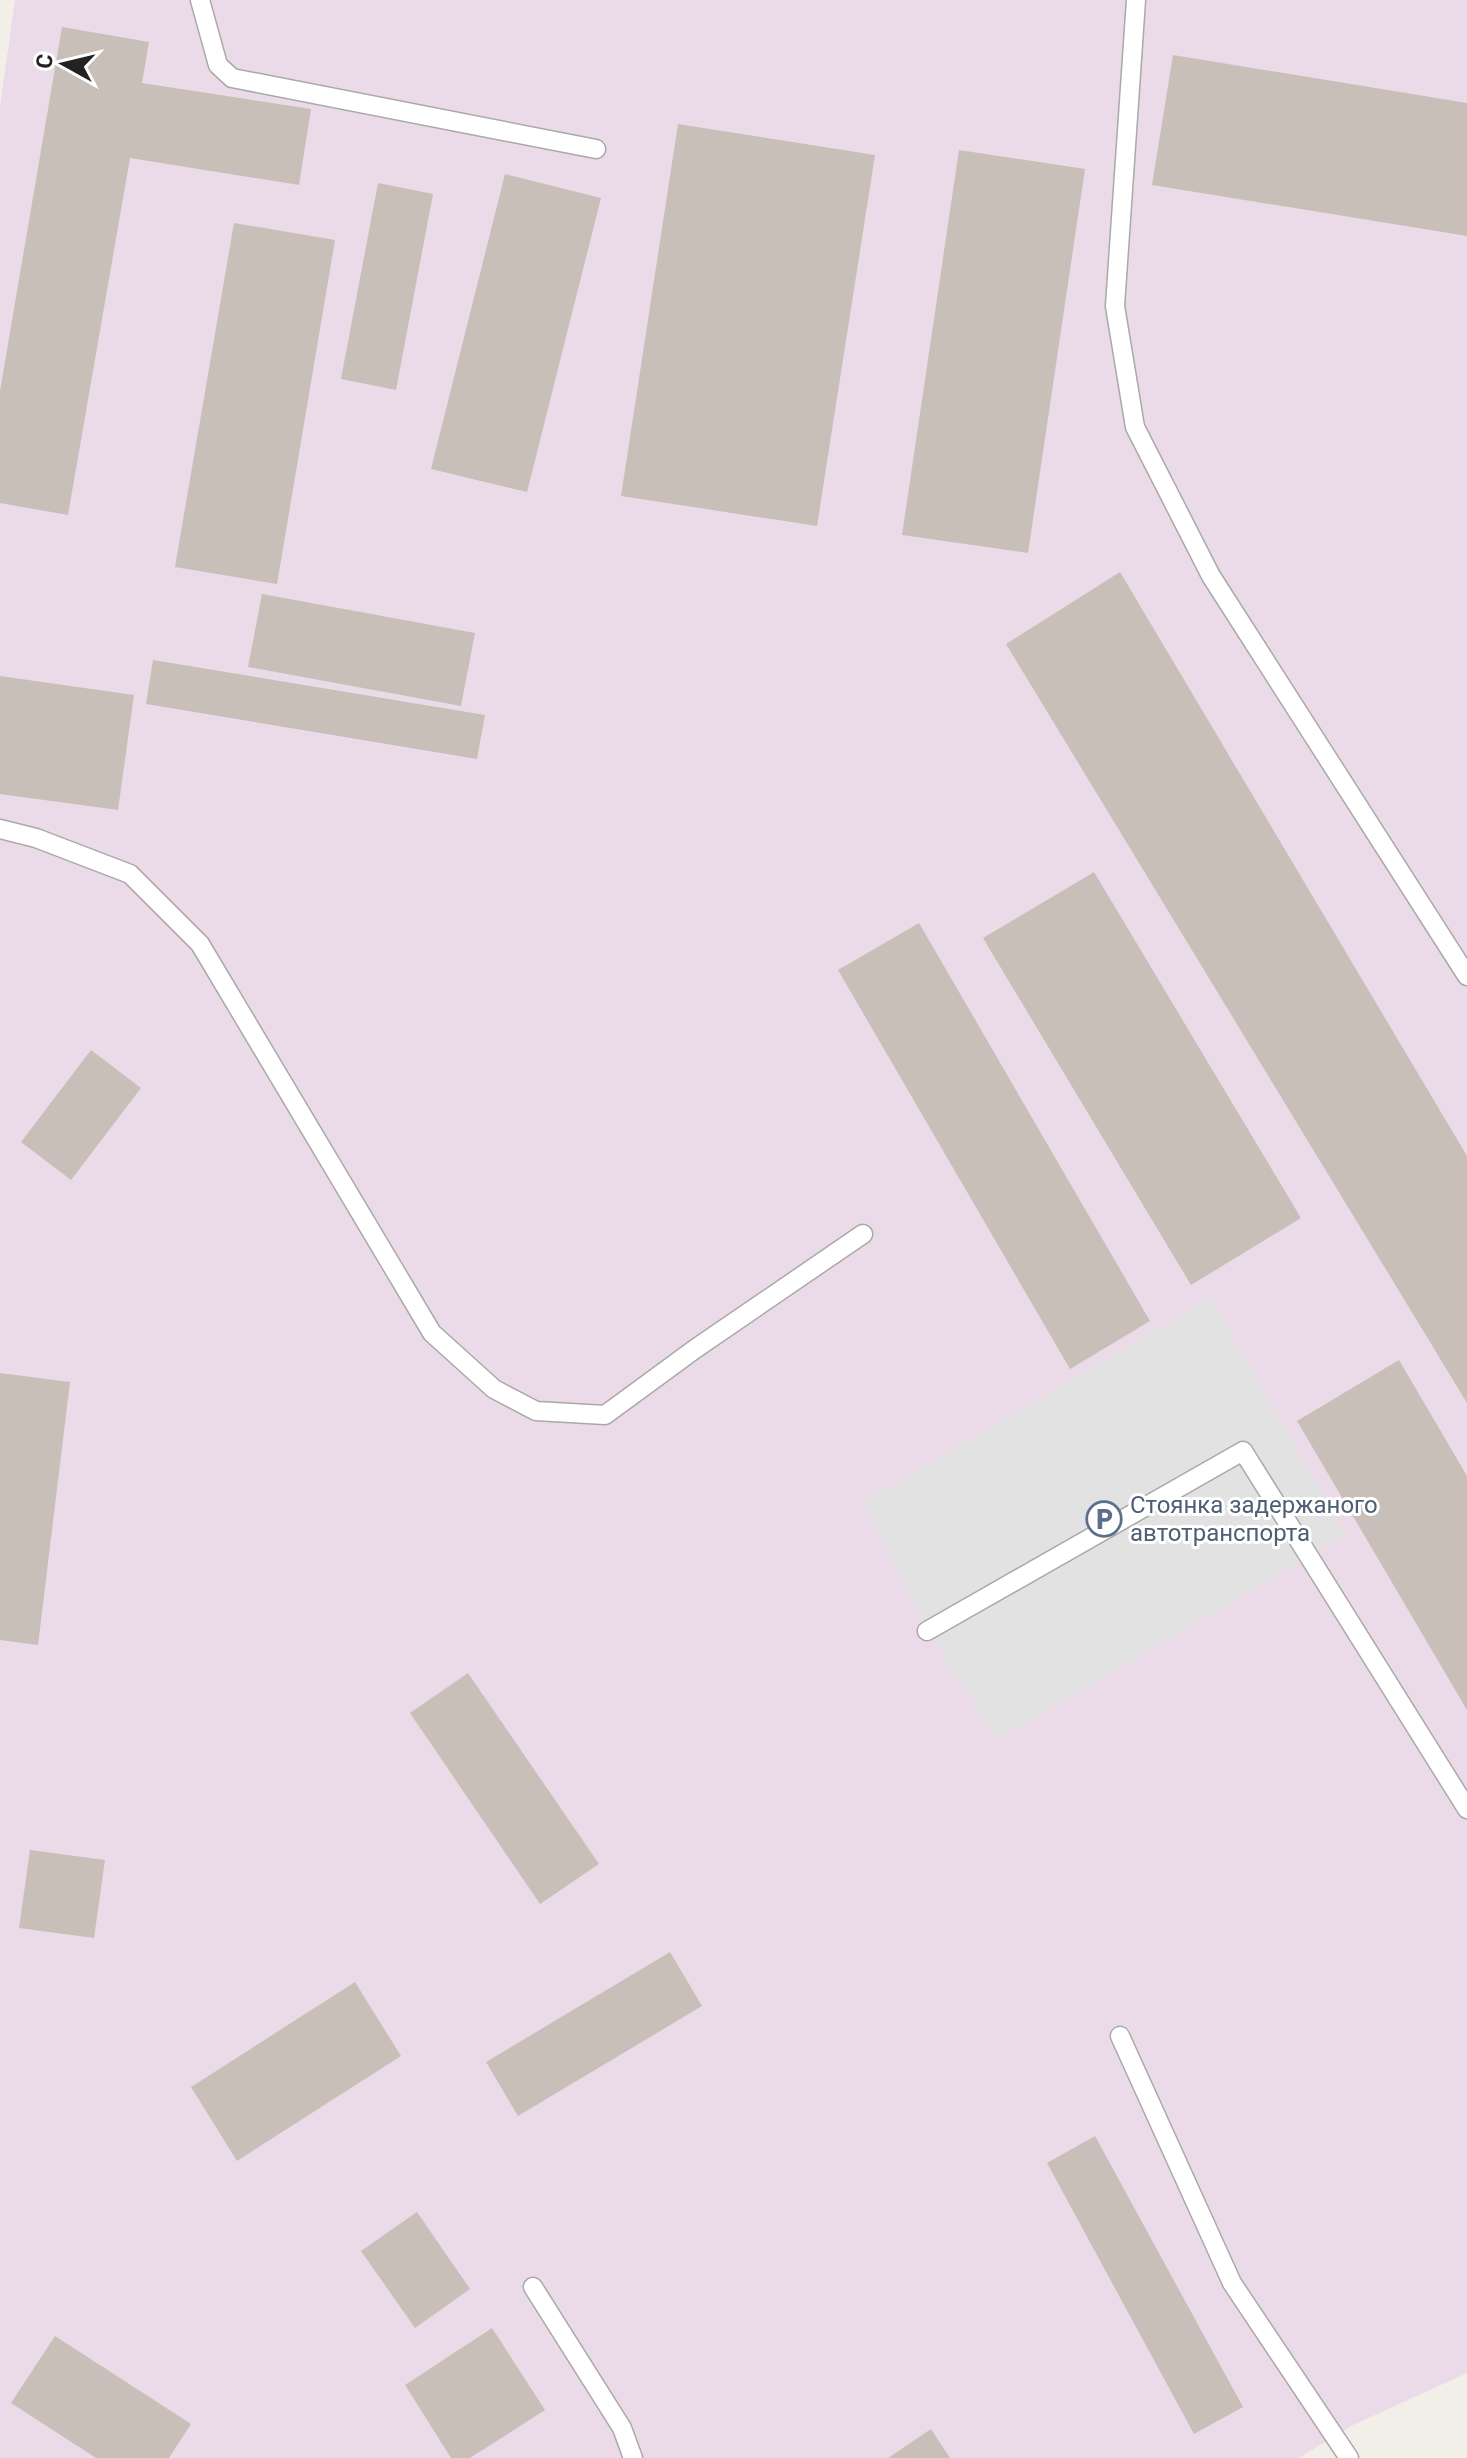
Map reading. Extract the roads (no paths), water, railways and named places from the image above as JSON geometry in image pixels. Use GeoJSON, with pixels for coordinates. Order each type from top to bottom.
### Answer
{"type":"FeatureCollection","features":[{"type":"Feature","properties":{"kind":"lane"},"geometry":{"type":"LineString","coordinates":[[200,0],[218,65],[232,78],[596,149]]}},
{"type":"Feature","properties":{"kind":"lane"},"geometry":{"type":"LineString","coordinates":[[1136,0],[1115,306],[1135,427],[1211,576],[1467,976]]}},
{"type":"Feature","properties":{"kind":"lane"},"geometry":{"type":"LineString","coordinates":[[0,829],[36,838],[130,874],[200,944],[432,1333],[494,1389],[536,1411],[605,1415],[863,1234]]}},
{"type":"Feature","properties":{"kind":"lane"},"geometry":{"type":"LineString","coordinates":[[927,1631],[1243,1451],[1467,1809]]}},
{"type":"Feature","properties":{"kind":"lane"},"geometry":{"type":"LineString","coordinates":[[1120,2036],[1232,2283],[1349,2458]]}},
{"type":"Feature","properties":{"kind":"lane"},"geometry":{"type":"LineString","coordinates":[[533,2287],[622,2428],[633,2458]]}},
{"type":"Feature","properties":{"kind":"place","name":"Стоянка задержаного автотранспорта"},"geometry":{"type":"Point","coordinates":[1104,1519]}}]}
